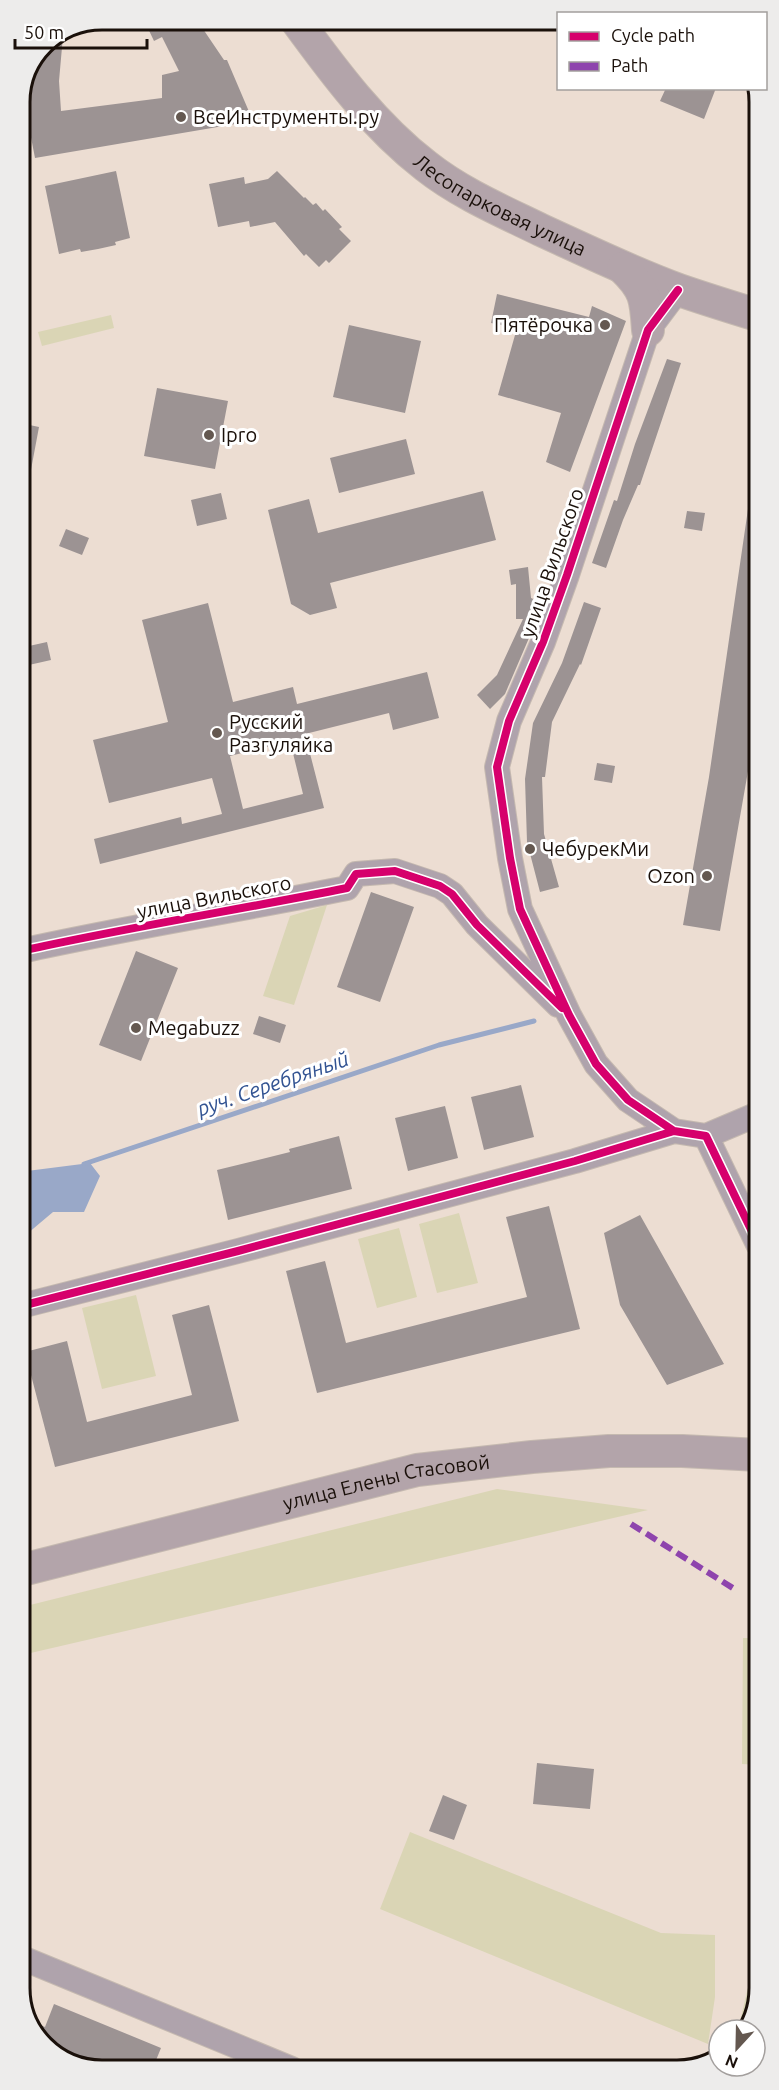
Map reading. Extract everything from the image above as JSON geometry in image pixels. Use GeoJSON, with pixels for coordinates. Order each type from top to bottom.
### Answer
{"type":"FeatureCollection","features":[{"type":"Feature","properties":{"kind":"main road","name":"Лесопарковая улица"},"geometry":{"type":"LineString","coordinates":[[304,30],[359,102],[405,149],[426,167],[462,190],[623,268],[678,290],[749,312]]}},
{"type":"Feature","properties":{"kind":"main road"},"geometry":{"type":"LineString","coordinates":[[623,268],[635,279],[643,291],[648,330]]}},
{"type":"Feature","properties":{"kind":"main road","name":"улица Елены Стасовой"},"geometry":{"type":"LineString","coordinates":[[30,1568],[417,1470],[609,1451],[682,1451],[749,1454]]}},
{"type":"Feature","properties":{"kind":"street","name":"улица Вильского"},"geometry":{"type":"LineString","coordinates":[[569,1015],[520,909],[497,768],[510,722],[543,642],[567,575],[648,330],[678,290]]}},
{"type":"Feature","properties":{"kind":"street","name":"улица Вильского"},"geometry":{"type":"LineString","coordinates":[[30,948],[347,888],[356,874],[395,871],[440,886],[452,894],[477,925],[569,1015]]}},
{"type":"Feature","properties":{"kind":"street"},"geometry":{"type":"LineString","coordinates":[[569,1015],[596,1064],[628,1100],[674,1131]]}},
{"type":"Feature","properties":{"kind":"street"},"geometry":{"type":"LineString","coordinates":[[30,1304],[506,1179],[674,1131],[706,1136],[749,1118]]}},
{"type":"Feature","properties":{"kind":"street"},"geometry":{"type":"LineString","coordinates":[[706,1136],[749,1225]]}},
{"type":"Feature","properties":{"kind":"street"},"geometry":{"type":"LineString","coordinates":[[30,1961],[270,2060]]}},
{"type":"Feature","properties":{"kind":"shaded area"},"geometry":{"type":"Polygon","coordinates":[[[111,315],[114,328],[42,346],[38,332],[111,315]]]}},
{"type":"Feature","properties":{"kind":"shaded area"},"geometry":{"type":"Polygon","coordinates":[[[327,905],[294,1005],[263,996],[290,916],[327,905]]]}},
{"type":"Feature","properties":{"kind":"shaded area"},"geometry":{"type":"Polygon","coordinates":[[[459,1213],[478,1283],[437,1293],[419,1224],[459,1213]]]}},
{"type":"Feature","properties":{"kind":"shaded area"},"geometry":{"type":"Polygon","coordinates":[[[399,1228],[417,1297],[377,1308],[358,1239],[399,1228]]]}},
{"type":"Feature","properties":{"kind":"shaded area"},"geometry":{"type":"Polygon","coordinates":[[[136,1295],[156,1376],[102,1389],[82,1308],[136,1295]]]}},
{"type":"Feature","properties":{"kind":"shaded area"},"geometry":{"type":"Polygon","coordinates":[[[497,1489],[648,1510],[30,1653],[30,1605],[497,1489]]]}},
{"type":"Feature","properties":{"kind":"shaded area"},"geometry":{"type":"Polygon","coordinates":[[[743,1638],[749,1638],[749,1764],[742,1764],[743,1638]]]}},
{"type":"Feature","properties":{"kind":"shaded area"},"geometry":{"type":"Polygon","coordinates":[[[410,1832],[661,1933],[715,1935],[715,1997],[712,2018],[707,2018],[707,2044],[380,1909],[410,1832]]]}},
{"type":"Feature","properties":{"kind":"shaded area"},"geometry":{"type":"Polygon","coordinates":[[[749,1983],[748,2002],[741,2018],[749,1983]]]}},
{"type":"Feature","properties":{"kind":"water"},"geometry":{"type":"Polygon","coordinates":[[[90,1163],[100,1176],[84,1212],[53,1212],[30,1231],[30,1171],[90,1163]]]}},
{"type":"Feature","properties":{"kind":"building"},"geometry":{"type":"Polygon","coordinates":[[[149,30],[204,30],[224,60],[227,60],[253,121],[35,158],[30,132],[31,88],[35,74],[51,51],[62,42],[59,81],[61,111],[162,98],[162,75],[179,71],[162,37],[154,41],[149,30]]]}},
{"type":"Feature","properties":{"kind":"building"},"geometry":{"type":"Polygon","coordinates":[[[665,90],[715,90],[704,119],[660,101],[665,90]]]}},
{"type":"Feature","properties":{"kind":"building"},"geometry":{"type":"Polygon","coordinates":[[[116,171],[130,238],[115,242],[116,245],[59,254],[45,186],[116,171]]]}},
{"type":"Feature","properties":{"kind":"building"},"geometry":{"type":"Polygon","coordinates":[[[277,171],[304,198],[313,205],[316,203],[323,211],[325,209],[342,227],[339,229],[351,241],[329,263],[326,260],[319,267],[306,254],[304,256],[275,222],[250,227],[249,221],[218,227],[209,184],[244,177],[245,184],[268,179],[277,171]]]}},
{"type":"Feature","properties":{"kind":"building"},"geometry":{"type":"Polygon","coordinates":[[[497,294],[589,317],[592,306],[626,321],[570,472],[546,462],[561,413],[498,395],[517,328],[491,323],[497,294]]]}},
{"type":"Feature","properties":{"kind":"building"},"geometry":{"type":"Polygon","coordinates":[[[349,325],[421,341],[405,413],[333,397],[349,325]]]}},
{"type":"Feature","properties":{"kind":"building"},"geometry":{"type":"Polygon","coordinates":[[[667,359],[681,363],[640,485],[623,520],[606,568],[592,563],[614,500],[617,501],[635,444],[667,359]]]}},
{"type":"Feature","properties":{"kind":"building"},"geometry":{"type":"Polygon","coordinates":[[[157,388],[228,401],[215,469],[144,456],[157,388]]]}},
{"type":"Feature","properties":{"kind":"building"},"geometry":{"type":"Polygon","coordinates":[[[30,425],[39,427],[30,475],[30,425]]]}},
{"type":"Feature","properties":{"kind":"building"},"geometry":{"type":"Polygon","coordinates":[[[406,439],[415,474],[339,493],[330,458],[406,439]]]}},
{"type":"Feature","properties":{"kind":"building"},"geometry":{"type":"Polygon","coordinates":[[[483,491],[496,540],[330,583],[337,608],[310,615],[291,604],[268,510],[309,499],[318,533],[483,491]]]}},
{"type":"Feature","properties":{"kind":"building"},"geometry":{"type":"Polygon","coordinates":[[[221,493],[227,519],[197,526],[191,500],[221,493]]]}},
{"type":"Feature","properties":{"kind":"building"},"geometry":{"type":"Polygon","coordinates":[[[749,509],[749,765],[720,931],[683,925],[709,777],[749,509]]]}},
{"type":"Feature","properties":{"kind":"building"},"geometry":{"type":"Polygon","coordinates":[[[687,511],[705,513],[702,531],[684,528],[687,511]]]}},
{"type":"Feature","properties":{"kind":"building"},"geometry":{"type":"Polygon","coordinates":[[[66,529],[89,538],[82,555],[59,546],[66,529]]]}},
{"type":"Feature","properties":{"kind":"building"},"geometry":{"type":"Polygon","coordinates":[[[528,567],[531,598],[540,602],[529,638],[505,694],[490,709],[477,695],[497,675],[523,619],[516,619],[516,584],[511,585],[509,570],[528,567]]]}},
{"type":"Feature","properties":{"kind":"building"},"geometry":{"type":"Polygon","coordinates":[[[584,602],[601,608],[581,665],[552,722],[545,777],[542,777],[544,834],[559,887],[540,892],[527,842],[525,779],[533,723],[562,663],[584,602]]]}},
{"type":"Feature","properties":{"kind":"building"},"geometry":{"type":"Polygon","coordinates":[[[208,603],[233,702],[293,687],[297,704],[427,672],[439,718],[393,730],[389,713],[305,734],[324,808],[100,864],[94,839],[181,817],[182,824],[222,814],[212,778],[109,803],[93,740],[168,722],[142,620],[208,603]],[[290,741],[230,756],[243,809],[303,794],[290,741]]]}},
{"type":"Feature","properties":{"kind":"building"},"geometry":{"type":"Polygon","coordinates":[[[47,642],[51,660],[30,665],[30,646],[47,642]]]}},
{"type":"Feature","properties":{"kind":"building"},"geometry":{"type":"Polygon","coordinates":[[[597,763],[615,766],[612,783],[594,780],[597,763]]]}},
{"type":"Feature","properties":{"kind":"building"},"geometry":{"type":"Polygon","coordinates":[[[371,892],[414,907],[380,1002],[337,987],[371,892]]]}},
{"type":"Feature","properties":{"kind":"building"},"geometry":{"type":"Polygon","coordinates":[[[136,951],[178,968],[141,1061],[99,1045],[136,951]]]}},
{"type":"Feature","properties":{"kind":"building"},"geometry":{"type":"Polygon","coordinates":[[[259,1016],[286,1025],[280,1043],[253,1034],[259,1016]]]}},
{"type":"Feature","properties":{"kind":"building"},"geometry":{"type":"Polygon","coordinates":[[[521,1085],[534,1137],[484,1150],[471,1097],[521,1085]]]}},
{"type":"Feature","properties":{"kind":"building"},"geometry":{"type":"Polygon","coordinates":[[[445,1106],[458,1158],[408,1171],[395,1118],[445,1106]]]}},
{"type":"Feature","properties":{"kind":"building"},"geometry":{"type":"Polygon","coordinates":[[[339,1136],[352,1189],[228,1220],[217,1170],[290,1152],[289,1149],[339,1136]]]}},
{"type":"Feature","properties":{"kind":"building"},"geometry":{"type":"Polygon","coordinates":[[[549,1206],[580,1329],[317,1393],[286,1271],[325,1261],[346,1343],[527,1297],[506,1217],[549,1206]]]}},
{"type":"Feature","properties":{"kind":"building"},"geometry":{"type":"Polygon","coordinates":[[[640,1215],[724,1364],[667,1385],[620,1305],[604,1233],[640,1215]]]}},
{"type":"Feature","properties":{"kind":"building"},"geometry":{"type":"Polygon","coordinates":[[[209,1305],[239,1421],[55,1467],[30,1371],[30,1351],[67,1341],[87,1422],[192,1395],[172,1315],[209,1305]]]}},
{"type":"Feature","properties":{"kind":"building"},"geometry":{"type":"Polygon","coordinates":[[[537,1763],[594,1769],[590,1809],[533,1804],[537,1763]]]}},
{"type":"Feature","properties":{"kind":"building"},"geometry":{"type":"Polygon","coordinates":[[[443,1795],[467,1805],[454,1840],[429,1831],[443,1795]]]}},
{"type":"Feature","properties":{"kind":"building"},"geometry":{"type":"Polygon","coordinates":[[[54,2004],[161,2048],[156,2060],[83,2058],[54,2042],[41,2025],[45,2027],[54,2004]]]}},
{"type":"Feature","properties":{"kind":"waterway","name":"руч. Серебряный"},"geometry":{"type":"LineString","coordinates":[[84,1164],[439,1045],[534,1021]]}},
{"type":"Feature","properties":{"kind":"marked path"},"geometry":{"type":"LineString","coordinates":[[631,1524],[736,1590]]}},
{"type":"Feature","properties":{"kind":"cycle path"},"geometry":{"type":"LineString","coordinates":[[678,290],[648,330],[567,575],[543,642],[509,721],[497,767],[520,909],[569,1015],[596,1064],[628,1100],[674,1131],[706,1136],[749,1225]]}},
{"type":"Feature","properties":{"kind":"cycle path"},"geometry":{"type":"LineString","coordinates":[[30,949],[347,888],[356,874],[395,871],[440,886],[452,894],[477,925],[562,1008]]}},
{"type":"Feature","properties":{"kind":"cycle path"},"geometry":{"type":"LineString","coordinates":[[30,1304],[575,1161],[674,1131]]}},
{"type":"Feature","properties":{"kind":"place","name":"ВсеИнструменты.ру"},"geometry":{"type":"Point","coordinates":[181,117]}},
{"type":"Feature","properties":{"kind":"place","name":"Пятёрочка"},"geometry":{"type":"Point","coordinates":[605,325]}},
{"type":"Feature","properties":{"kind":"place","name":"Ipro"},"geometry":{"type":"Point","coordinates":[209,435]}},
{"type":"Feature","properties":{"kind":"place","name":"Русский Разгуляйка"},"geometry":{"type":"Point","coordinates":[217,733]}},
{"type":"Feature","properties":{"kind":"place","name":"ЧебурекМи"},"geometry":{"type":"Point","coordinates":[530,849]}},
{"type":"Feature","properties":{"kind":"place","name":"Ozon"},"geometry":{"type":"Point","coordinates":[707,876]}},
{"type":"Feature","properties":{"kind":"place","name":"Megabuzz"},"geometry":{"type":"Point","coordinates":[136,1028]}}]}
